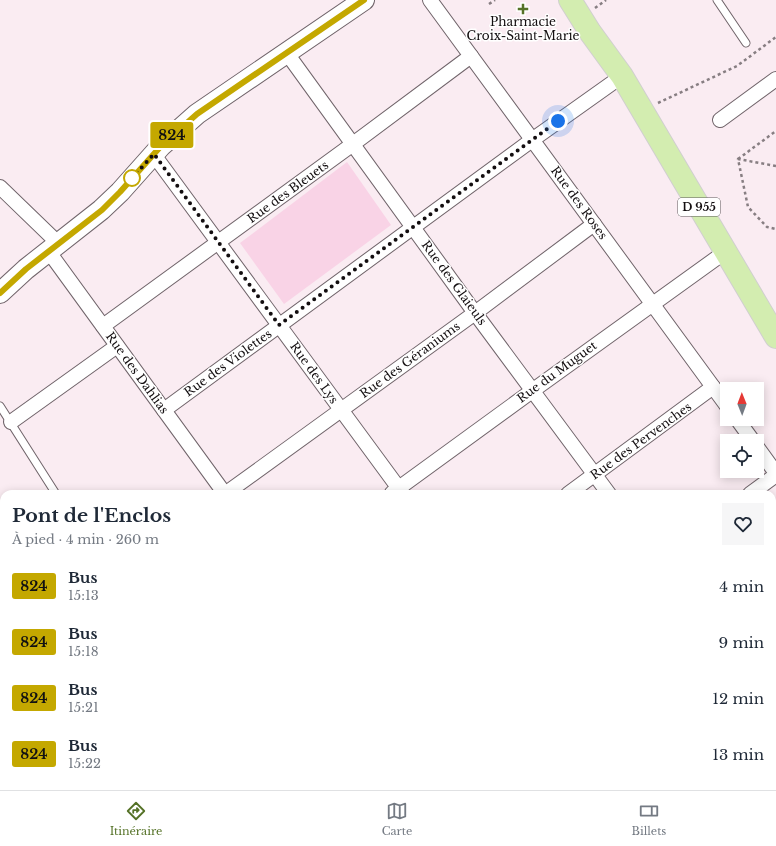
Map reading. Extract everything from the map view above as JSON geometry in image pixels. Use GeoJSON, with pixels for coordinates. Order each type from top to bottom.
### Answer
{"type":"FeatureCollection","features":[{"type":"Feature","properties":{"kind":"main road","name":"D 955"},"geometry":{"type":"LineString","coordinates":[[570,0],[590,32],[622,76],[643,110],[776,337]]}},
{"type":"Feature","properties":{"kind":"main road","name":"D 955"},"geometry":{"type":"LineString","coordinates":[[594,4],[622,76]]}},
{"type":"Feature","properties":{"kind":"street"},"geometry":{"type":"LineString","coordinates":[[0,293],[26,269],[110,202],[176,131],[197,114],[364,0]]}},
{"type":"Feature","properties":{"kind":"street","name":"Rue des Roses"},"geometry":{"type":"LineString","coordinates":[[430,0],[720,396]]}},
{"type":"Feature","properties":{"kind":"street","name":"Rue des Glaieuls"},"geometry":{"type":"LineString","coordinates":[[286,52],[475,313],[606,490]]}},
{"type":"Feature","properties":{"kind":"street","name":"Rue des Bleuets"},"geometry":{"type":"LineString","coordinates":[[102,326],[218,243],[471,56]]}},
{"type":"Feature","properties":{"kind":"street","name":"Rue des Violettes"},"geometry":{"type":"LineString","coordinates":[[164,410],[532,140],[622,76]]}},
{"type":"Feature","properties":{"kind":"street"},"geometry":{"type":"LineString","coordinates":[[720,120],[776,79]]}},
{"type":"Feature","properties":{"kind":"street","name":"Rue des Lys"},"geometry":{"type":"LineString","coordinates":[[154,154],[341,410],[396,490]]}},
{"type":"Feature","properties":{"kind":"street","name":"Rue des Dahlias"},"geometry":{"type":"LineString","coordinates":[[0,187],[54,248],[102,326],[222,490]]}},
{"type":"Feature","properties":{"kind":"street","name":"Rue des Géraniums"},"geometry":{"type":"LineString","coordinates":[[231,490],[475,313],[594,224]]}},
{"type":"Feature","properties":{"kind":"street","name":"Rue du Muguet"},"geometry":{"type":"LineString","coordinates":[[400,490],[532,391],[725,252]]}},
{"type":"Feature","properties":{"kind":"street"},"geometry":{"type":"LineString","coordinates":[[11,422],[117,346]]}},
{"type":"Feature","properties":{"kind":"street","name":"Rue des Pervenches"},"geometry":{"type":"LineString","coordinates":[[573,490],[713,387]]}},
{"type":"Feature","properties":{"kind":"street"},"geometry":{"type":"LineString","coordinates":[[741,426],[748,434]]}},
{"type":"Feature","properties":{"kind":"street"},"geometry":{"type":"LineString","coordinates":[[755,490],[776,474],[764,457]]}},
{"type":"Feature","properties":{"kind":"lane"},"geometry":{"type":"LineString","coordinates":[[718,0],[746,43]]}},
{"type":"Feature","properties":{"kind":"lane"},"geometry":{"type":"LineString","coordinates":[[0,406],[54,490]]}},
{"type":"Feature","properties":{"kind":"path"},"geometry":{"type":"LineString","coordinates":[[489,4],[495,0]]}},
{"type":"Feature","properties":{"kind":"path"},"geometry":{"type":"LineString","coordinates":[[643,110],[737,66],[776,37]]}},
{"type":"Feature","properties":{"kind":"path"},"geometry":{"type":"LineString","coordinates":[[738,159],[776,131]]}},
{"type":"Feature","properties":{"kind":"path"},"geometry":{"type":"LineString","coordinates":[[738,159],[776,166]]}},
{"type":"Feature","properties":{"kind":"path"},"geometry":{"type":"LineString","coordinates":[[738,159],[748,207],[766,227],[776,229]]}},
{"type":"Feature","properties":{"kind":"green space"},"geometry":{"type":"Polygon","coordinates":[[[347,162],[391,225],[284,304],[240,243],[347,162]]]}},
{"type":"Feature","properties":{"kind":"bus line","name":"824"},"geometry":{"type":"LineString","coordinates":[[0,293],[26,269],[102,210],[161,146],[176,131],[197,114],[364,0]]}},
{"type":"Feature","properties":{"kind":"place","name":"Pharmacie Croix-Saint-Marie"},"geometry":{"type":"Point","coordinates":[523,9]}},
{"type":"Feature","properties":{"kind":"route"},"geometry":{"type":"LineString","coordinates":[[132,178],[154,154],[279,325],[558,121]]}}]}
